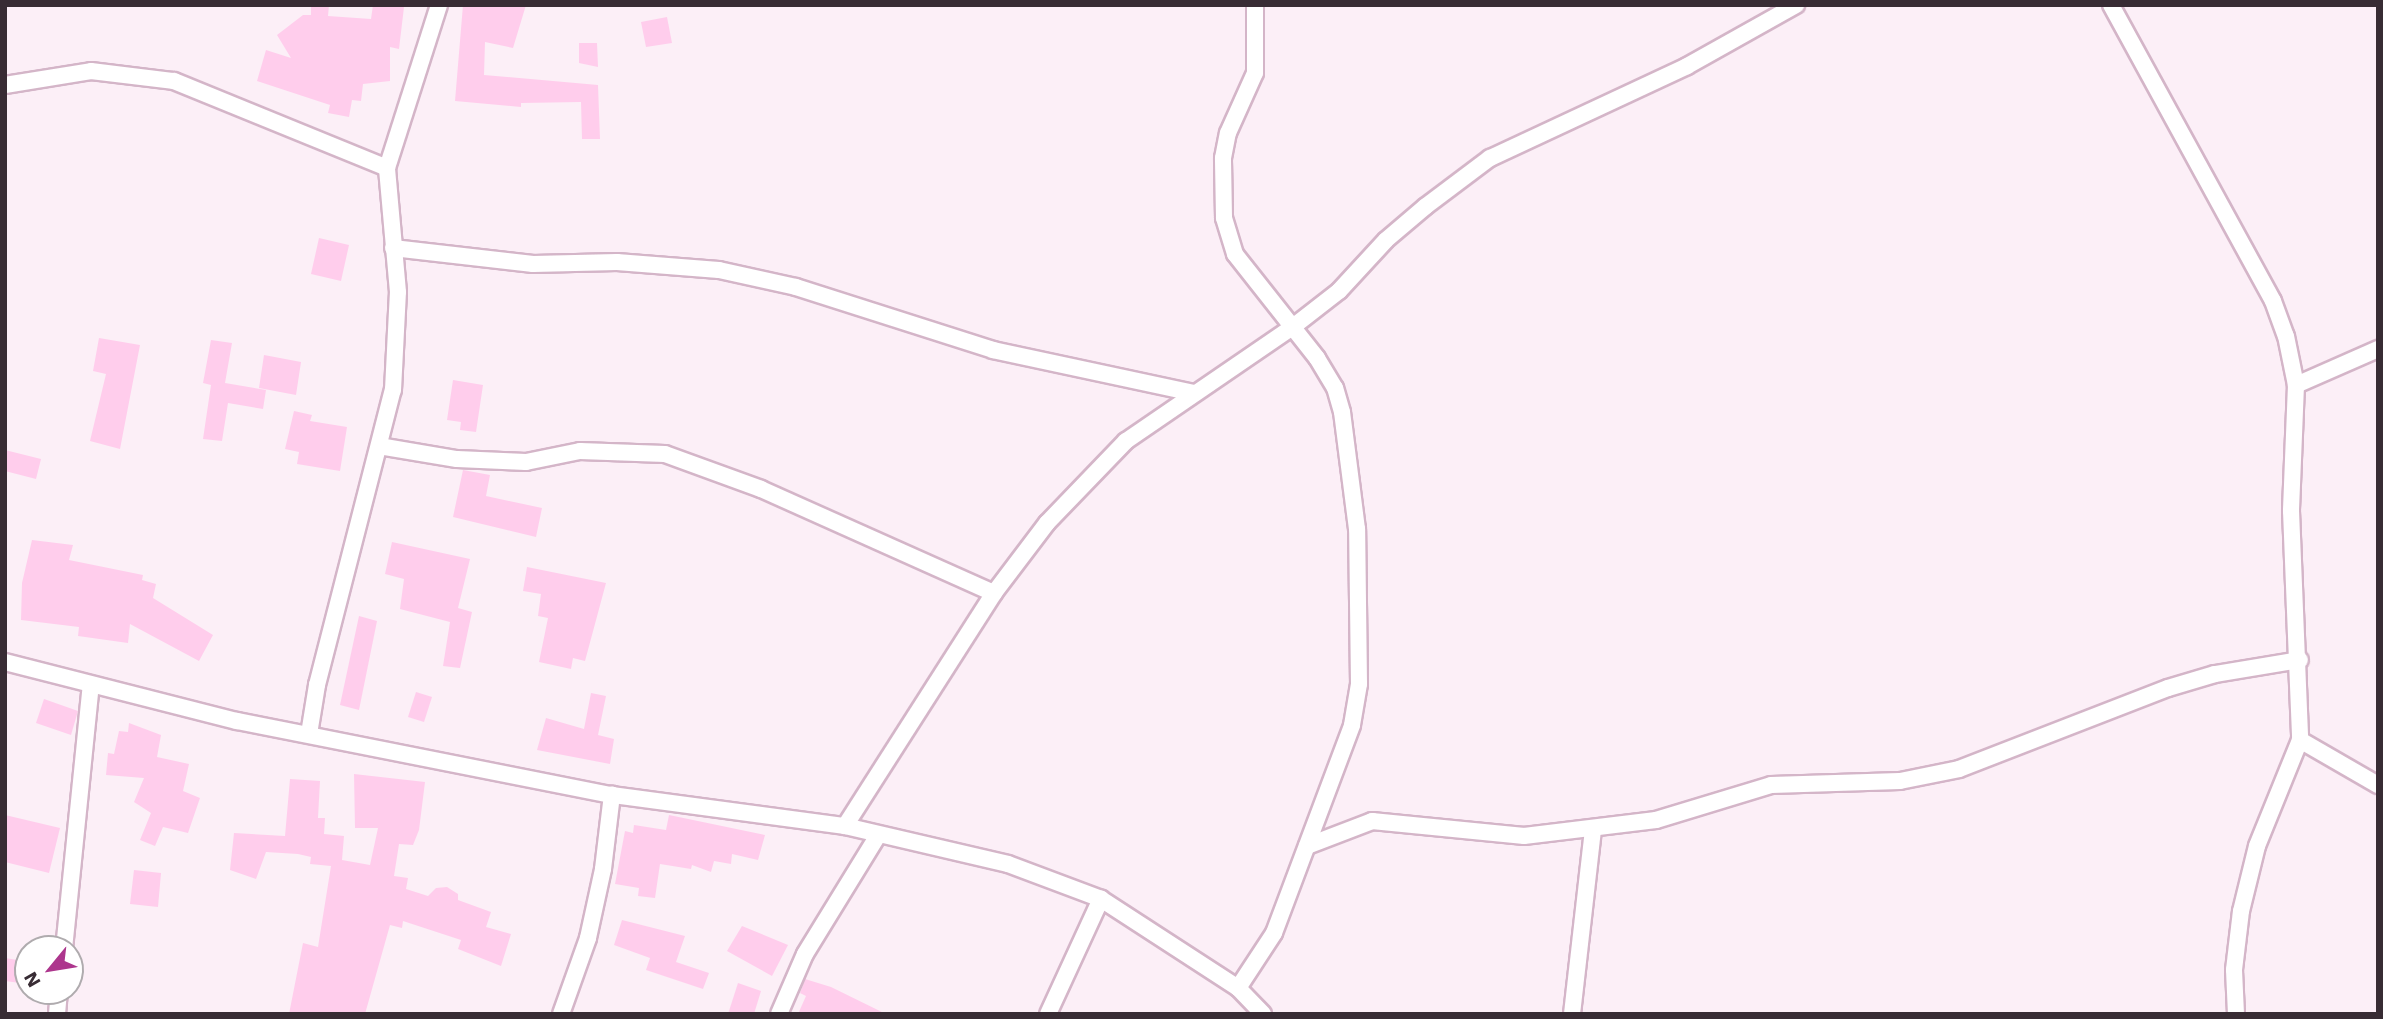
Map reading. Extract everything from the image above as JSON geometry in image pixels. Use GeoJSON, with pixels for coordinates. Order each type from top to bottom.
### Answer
{"type":"FeatureCollection","features":[{"type":"Feature","properties":{"kind":"street"},"geometry":{"type":"LineString","coordinates":[[309,734],[317,685],[393,390],[398,341],[387,168],[439,5]]}},
{"type":"Feature","properties":{"kind":"street"},"geometry":{"type":"LineString","coordinates":[[1238,988],[1275,933],[1352,725],[1359,684],[1357,529],[1348,443],[1335,388],[1294,326],[1235,254],[1224,218],[1223,158],[1228,133],[1255,73],[1255,5]]}},
{"type":"Feature","properties":{"kind":"street"},"geometry":{"type":"LineString","coordinates":[[845,826],[994,593],[1046,523],[1126,442],[1339,292],[1416,214],[1490,158],[1687,66],[1796,5]]}},
{"type":"Feature","properties":{"kind":"street"},"geometry":{"type":"LineString","coordinates":[[2111,5],[2273,301],[2286,336],[2296,385],[2291,511],[2300,660],[2300,740],[2257,846],[2241,911],[2234,970],[2236,1014]]}},
{"type":"Feature","properties":{"kind":"street"},"geometry":{"type":"LineString","coordinates":[[5,85],[90,71],[174,81],[387,168]]}},
{"type":"Feature","properties":{"kind":"street"},"geometry":{"type":"LineString","coordinates":[[393,248],[533,264],[617,262],[719,270],[796,287],[993,350],[1192,393]]}},
{"type":"Feature","properties":{"kind":"street"},"geometry":{"type":"LineString","coordinates":[[2296,385],[2378,349]]}},
{"type":"Feature","properties":{"kind":"street"},"geometry":{"type":"LineString","coordinates":[[379,446],[457,459],[526,462],[580,451],[665,454],[761,489],[994,593]]}},
{"type":"Feature","properties":{"kind":"street"},"geometry":{"type":"LineString","coordinates":[[1307,846],[1372,821],[1524,836],[1593,830],[1656,820],[1771,785],[1900,781],[1959,769],[2168,688],[2215,674],[2300,660]]}},
{"type":"Feature","properties":{"kind":"street"},"geometry":{"type":"LineString","coordinates":[[5,662],[309,734],[612,795],[845,826],[877,837],[1008,864],[1101,899],[1238,988],[1263,1014]]}},
{"type":"Feature","properties":{"kind":"street"},"geometry":{"type":"LineString","coordinates":[[65,935],[91,684]]}},
{"type":"Feature","properties":{"kind":"street"},"geometry":{"type":"LineString","coordinates":[[2300,740],[2378,785]]}},
{"type":"Feature","properties":{"kind":"street"},"geometry":{"type":"LineString","coordinates":[[561,1014],[588,938],[603,869],[612,795]]}},
{"type":"Feature","properties":{"kind":"street"},"geometry":{"type":"LineString","coordinates":[[1572,1014],[1593,830]]}},
{"type":"Feature","properties":{"kind":"street"},"geometry":{"type":"LineString","coordinates":[[779,1014],[805,954],[877,837]]}},
{"type":"Feature","properties":{"kind":"street"},"geometry":{"type":"LineString","coordinates":[[1048,1014],[1101,899]]}},
{"type":"Feature","properties":{"kind":"building"},"geometry":{"type":"Polygon","coordinates":[[[311,5],[329,5],[328,16],[371,19],[373,5],[404,7],[399,49],[390,47],[390,81],[363,84],[361,101],[352,100],[349,117],[328,113],[330,105],[257,81],[266,50],[291,58],[277,35],[303,15],[311,15],[311,5]]]}},
{"type":"Feature","properties":{"kind":"building"},"geometry":{"type":"Polygon","coordinates":[[[463,5],[526,5],[513,48],[485,42],[484,75],[598,85],[600,139],[582,139],[581,102],[521,103],[521,107],[455,101],[463,5]]]}},
{"type":"Feature","properties":{"kind":"building"},"geometry":{"type":"Polygon","coordinates":[[[667,17],[672,43],[646,47],[641,22],[667,17]]]}},
{"type":"Feature","properties":{"kind":"building"},"geometry":{"type":"Polygon","coordinates":[[[579,43],[597,43],[598,67],[579,63],[579,43]]]}},
{"type":"Feature","properties":{"kind":"building"},"geometry":{"type":"Polygon","coordinates":[[[319,238],[349,245],[341,281],[311,274],[319,238]]]}},
{"type":"Feature","properties":{"kind":"building"},"geometry":{"type":"Polygon","coordinates":[[[99,338],[140,345],[120,449],[90,441],[106,374],[93,371],[99,338]]]}},
{"type":"Feature","properties":{"kind":"building"},"geometry":{"type":"Polygon","coordinates":[[[211,340],[232,343],[225,383],[266,390],[263,409],[228,403],[222,441],[203,439],[211,385],[203,383],[211,340]]]}},
{"type":"Feature","properties":{"kind":"building"},"geometry":{"type":"Polygon","coordinates":[[[264,355],[301,362],[296,395],[259,388],[264,355]]]}},
{"type":"Feature","properties":{"kind":"building"},"geometry":{"type":"Polygon","coordinates":[[[453,380],[483,385],[476,432],[460,430],[461,422],[447,420],[453,380]]]}},
{"type":"Feature","properties":{"kind":"building"},"geometry":{"type":"Polygon","coordinates":[[[294,411],[312,415],[310,421],[347,427],[340,471],[297,464],[299,452],[285,449],[294,411]]]}},
{"type":"Feature","properties":{"kind":"building"},"geometry":{"type":"Polygon","coordinates":[[[5,450],[41,459],[36,479],[5,471],[5,450]]]}},
{"type":"Feature","properties":{"kind":"building"},"geometry":{"type":"Polygon","coordinates":[[[463,470],[490,475],[486,496],[542,508],[536,537],[453,517],[463,470]]]}},
{"type":"Feature","properties":{"kind":"building"},"geometry":{"type":"Polygon","coordinates":[[[32,540],[73,545],[69,560],[143,575],[142,580],[156,584],[153,598],[213,635],[199,661],[130,624],[128,643],[78,636],[79,627],[21,620],[22,583],[32,540]]]}},
{"type":"Feature","properties":{"kind":"building"},"geometry":{"type":"Polygon","coordinates":[[[392,542],[470,559],[458,608],[472,612],[460,668],[443,666],[450,622],[400,609],[404,579],[385,574],[392,542]]]}},
{"type":"Feature","properties":{"kind":"building"},"geometry":{"type":"Polygon","coordinates":[[[527,567],[606,583],[585,661],[573,658],[571,669],[539,662],[548,618],[538,616],[541,594],[523,591],[527,567]]]}},
{"type":"Feature","properties":{"kind":"building"},"geometry":{"type":"Polygon","coordinates":[[[359,616],[377,621],[359,710],[340,705],[359,616]]]}},
{"type":"Feature","properties":{"kind":"building"},"geometry":{"type":"Polygon","coordinates":[[[416,692],[432,697],[424,722],[408,717],[416,692]]]}},
{"type":"Feature","properties":{"kind":"building"},"geometry":{"type":"Polygon","coordinates":[[[591,693],[606,696],[598,735],[614,739],[610,764],[537,750],[546,718],[584,729],[591,693]]]}},
{"type":"Feature","properties":{"kind":"building"},"geometry":{"type":"Polygon","coordinates":[[[44,699],[78,711],[71,735],[36,723],[44,699]]]}},
{"type":"Feature","properties":{"kind":"building"},"geometry":{"type":"Polygon","coordinates":[[[129,723],[161,735],[157,757],[189,764],[183,791],[200,798],[188,833],[163,827],[155,846],[140,840],[151,813],[134,802],[144,778],[106,775],[108,753],[114,754],[119,731],[128,732],[129,723]]]}},
{"type":"Feature","properties":{"kind":"building"},"geometry":{"type":"Polygon","coordinates":[[[354,774],[425,782],[419,830],[413,845],[399,844],[394,876],[408,878],[406,889],[428,896],[436,888],[447,887],[458,894],[458,900],[491,912],[486,927],[511,934],[501,966],[458,949],[461,940],[403,921],[402,928],[390,925],[365,1014],[289,1014],[303,943],[318,947],[331,866],[310,864],[311,857],[298,854],[266,852],[256,879],[230,870],[234,833],[285,836],[290,779],[320,781],[318,818],[325,818],[324,834],[344,836],[342,860],[370,865],[378,828],[355,828],[354,774]]]}},
{"type":"Feature","properties":{"kind":"building"},"geometry":{"type":"Polygon","coordinates":[[[5,815],[60,828],[49,873],[5,862],[5,815]]]}},
{"type":"Feature","properties":{"kind":"building"},"geometry":{"type":"Polygon","coordinates":[[[669,815],[765,835],[758,860],[732,854],[731,864],[714,861],[711,872],[692,865],[691,869],[660,864],[655,898],[638,896],[639,888],[615,884],[625,831],[633,833],[634,825],[666,830],[669,815]]]}},
{"type":"Feature","properties":{"kind":"building"},"geometry":{"type":"Polygon","coordinates":[[[134,870],[161,873],[158,907],[130,904],[134,870]]]}},
{"type":"Feature","properties":{"kind":"building"},"geometry":{"type":"Polygon","coordinates":[[[622,920],[685,936],[676,962],[709,973],[703,989],[646,970],[650,958],[614,945],[622,920]]]}},
{"type":"Feature","properties":{"kind":"building"},"geometry":{"type":"Polygon","coordinates":[[[742,926],[788,945],[772,976],[727,951],[742,926]]]}},
{"type":"Feature","properties":{"kind":"building"},"geometry":{"type":"Polygon","coordinates":[[[5,958],[14,959],[14,982],[5,981],[5,958]]]}},
{"type":"Feature","properties":{"kind":"building"},"geometry":{"type":"Polygon","coordinates":[[[805,979],[831,987],[886,1014],[798,1014],[806,996],[800,993],[805,979]]]}},
{"type":"Feature","properties":{"kind":"building"},"geometry":{"type":"Polygon","coordinates":[[[738,983],[761,991],[754,1014],[728,1014],[738,983]]]}}]}
